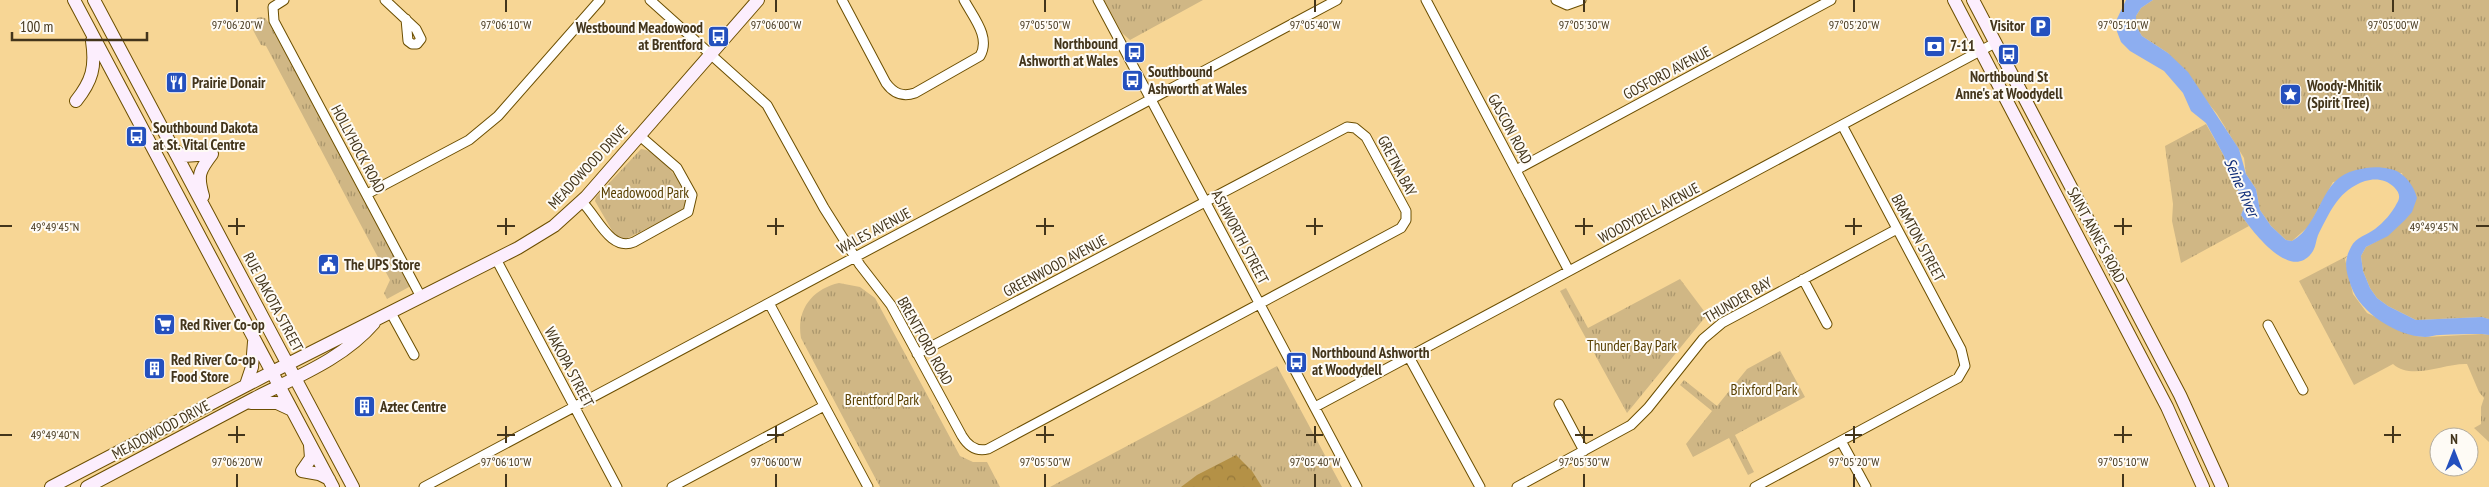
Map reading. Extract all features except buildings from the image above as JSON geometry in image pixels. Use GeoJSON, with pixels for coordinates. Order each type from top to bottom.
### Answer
{"type":"FeatureCollection","features":[{"type":"Feature","properties":{"kind":"main road"},"geometry":{"type":"LineString","coordinates":[[74,0],[331,483]]}},
{"type":"Feature","properties":{"kind":"main road","name":"RUE DAKOTA STREET"},"geometry":{"type":"LineString","coordinates":[[94,0],[353,487]]}},
{"type":"Feature","properties":{"kind":"main road","name":"MEADOWOOD DRIVE"},"geometry":{"type":"LineString","coordinates":[[51,487],[287,364],[358,328],[376,322],[421,297],[496,260],[546,231],[582,202],[758,0]]}},
{"type":"Feature","properties":{"kind":"main road","name":"SAINT ANNE'S ROAD"},"geometry":{"type":"LineString","coordinates":[[1954,0],[2167,407],[2203,487]]}},
{"type":"Feature","properties":{"kind":"main road","name":"SAINT ANNE'S ROAD"},"geometry":{"type":"LineString","coordinates":[[1973,0],[2180,395],[2222,487]]}},
{"type":"Feature","properties":{"kind":"main road"},"geometry":{"type":"LineString","coordinates":[[76,100],[88,86],[95,60],[91,32]]}},
{"type":"Feature","properties":{"kind":"main road"},"geometry":{"type":"LineString","coordinates":[[173,149],[183,156],[212,154],[200,170],[199,184],[208,216]]}},
{"type":"Feature","properties":{"kind":"main road","name":"MEADOWOOD DRIVE"},"geometry":{"type":"LineString","coordinates":[[87,487],[279,386],[308,373],[363,336],[376,322]]}},
{"type":"Feature","properties":{"kind":"main road"},"geometry":{"type":"LineString","coordinates":[[246,385],[254,360],[254,338]]}},
{"type":"Feature","properties":{"kind":"main road"},"geometry":{"type":"LineString","coordinates":[[245,404],[262,401],[277,403],[292,410]]}},
{"type":"Feature","properties":{"kind":"main road"},"geometry":{"type":"LineString","coordinates":[[310,445],[311,458],[302,471],[319,474],[331,483]]}},
{"type":"Feature","properties":{"kind":"street","name":"HOLLYHOCK ROAD"},"geometry":{"type":"LineString","coordinates":[[284,0],[274,7],[272,13],[274,21],[421,297]]}},
{"type":"Feature","properties":{"kind":"street"},"geometry":{"type":"LineString","coordinates":[[385,0],[406,19]]}},
{"type":"Feature","properties":{"kind":"street"},"geometry":{"type":"LineString","coordinates":[[367,194],[480,132],[498,116],[600,0]]}},
{"type":"Feature","properties":{"kind":"street","name":"BRENTFORD ROAD"},"geometry":{"type":"LineString","coordinates":[[650,0],[767,105],[824,208],[855,257],[887,300],[969,446],[983,450],[1260,304]]}},
{"type":"Feature","properties":{"kind":"street"},"geometry":{"type":"LineString","coordinates":[[842,0],[886,83],[894,92],[904,95],[915,93],[980,56],[984,45],[983,37],[964,0]]}},
{"type":"Feature","properties":{"kind":"street","name":"ASHWORTH STREET"},"geometry":{"type":"LineString","coordinates":[[1098,0],[1358,487]]}},
{"type":"Feature","properties":{"kind":"street","name":"WALES AVENUE"},"geometry":{"type":"LineString","coordinates":[[424,487],[1337,0]]}},
{"type":"Feature","properties":{"kind":"street","name":"GASCON ROAD"},"geometry":{"type":"LineString","coordinates":[[1426,0],[1569,271]]}},
{"type":"Feature","properties":{"kind":"street"},"geometry":{"type":"LineString","coordinates":[[1556,0],[1567,5],[1581,0]]}},
{"type":"Feature","properties":{"kind":"street","name":"GOSFORD AVENUE"},"geometry":{"type":"LineString","coordinates":[[1516,170],[1831,0]]}},
{"type":"Feature","properties":{"kind":"street","name":"WOODYDELL AVENUE"},"geometry":{"type":"LineString","coordinates":[[1315,407],[1995,43]]}},
{"type":"Feature","properties":{"kind":"street","name":"BRAMTON STREET"},"geometry":{"type":"LineString","coordinates":[[1841,441],[1958,378],[1965,366],[1964,356],[1842,125]]}},
{"type":"Feature","properties":{"kind":"street","name":"GRETNA BAY"},"geometry":{"type":"LineString","coordinates":[[1206,202],[1347,127],[1362,132],[1406,211],[1406,220],[1401,228],[1260,304]]}},
{"type":"Feature","properties":{"kind":"street"},"geometry":{"type":"LineString","coordinates":[[582,202],[595,215],[610,237],[617,243],[625,245],[634,242],[688,212],[692,195],[681,174],[640,136]]}},
{"type":"Feature","properties":{"kind":"street","name":"GREENWOOD AVENUE"},"geometry":{"type":"LineString","coordinates":[[917,354],[1206,202]]}},
{"type":"Feature","properties":{"kind":"street","name":"THUNDER BAY"},"geometry":{"type":"LineString","coordinates":[[1516,487],[1624,430],[1636,420],[1714,329],[1897,229]]}},
{"type":"Feature","properties":{"kind":"street","name":"WAKOPA STREET"},"geometry":{"type":"LineString","coordinates":[[496,260],[617,487]]}},
{"type":"Feature","properties":{"kind":"street"},"geometry":{"type":"LineString","coordinates":[[1803,279],[1827,324]]}},
{"type":"Feature","properties":{"kind":"street"},"geometry":{"type":"LineString","coordinates":[[770,303],[868,487]]}},
{"type":"Feature","properties":{"kind":"street"},"geometry":{"type":"LineString","coordinates":[[391,313],[414,355]]}},
{"type":"Feature","properties":{"kind":"street"},"geometry":{"type":"LineString","coordinates":[[2268,325],[2303,390]]}},
{"type":"Feature","properties":{"kind":"street"},"geometry":{"type":"LineString","coordinates":[[1409,357],[1480,487]]}},
{"type":"Feature","properties":{"kind":"street"},"geometry":{"type":"LineString","coordinates":[[1559,404],[1584,451]]}},
{"type":"Feature","properties":{"kind":"street"},"geometry":{"type":"LineString","coordinates":[[672,487],[824,406]]}},
{"type":"Feature","properties":{"kind":"street"},"geometry":{"type":"LineString","coordinates":[[1754,487],[1841,441],[1866,487]]}},
{"type":"Feature","properties":{"kind":"green space"},"geometry":{"type":"Polygon","coordinates":[[[1104,0],[1203,0],[1130,40],[1122,33],[1104,0]]]}},
{"type":"Feature","properties":{"kind":"green space"},"geometry":{"type":"Polygon","coordinates":[[[2153,0],[2489,0],[2489,319],[2482,317],[2416,320],[2388,306],[2377,298],[2370,288],[2363,271],[2361,256],[2366,247],[2388,235],[2412,211],[2402,173],[2333,182],[2309,226],[2292,241],[2286,240],[2271,226],[2260,210],[2256,189],[2246,174],[2244,158],[2217,114],[2168,53],[2142,36],[2136,26],[2136,16],[2141,8],[2153,0]]]}},
{"type":"Feature","properties":{"kind":"green space"},"geometry":{"type":"Polygon","coordinates":[[[257,18],[265,18],[269,23],[409,285],[409,287],[387,299],[384,293],[390,280],[266,46],[261,45],[253,30],[257,18]]]}},
{"type":"Feature","properties":{"kind":"green space"},"geometry":{"type":"Polygon","coordinates":[[[2206,124],[2224,156],[2231,180],[2246,202],[2241,215],[2249,226],[2181,263],[2172,221],[2173,204],[2165,146],[2206,124]]]}},
{"type":"Feature","properties":{"kind":"green space","name":"Meadowood Park"},"geometry":{"type":"Polygon","coordinates":[[[641,149],[655,155],[669,168],[681,185],[687,200],[682,211],[624,240],[614,234],[595,201],[596,197],[641,149]]]}},
{"type":"Feature","properties":{"kind":"green space"},"geometry":{"type":"Polygon","coordinates":[[[2347,256],[2345,259],[2353,294],[2367,313],[2416,336],[2489,335],[2489,442],[2479,433],[2479,427],[2476,427],[2481,424],[2481,407],[2484,398],[2479,392],[2467,364],[2409,371],[2393,364],[2354,385],[2299,281],[2347,256]]]}},
{"type":"Feature","properties":{"kind":"green space","name":"Thunder Bay Park"},"geometry":{"type":"Polygon","coordinates":[[[1680,279],[1707,315],[1627,413],[1560,291],[1566,288],[1588,328],[1680,279]]]}},
{"type":"Feature","properties":{"kind":"green space","name":"Brentford Park"},"geometry":{"type":"Polygon","coordinates":[[[839,283],[860,287],[875,298],[960,456],[973,462],[987,462],[1000,487],[880,487],[801,338],[801,318],[808,302],[821,290],[839,283]]]}},
{"type":"Feature","properties":{"kind":"green space","name":"Brixford Park"},"geometry":{"type":"Polygon","coordinates":[[[1780,351],[1805,397],[1735,435],[1754,472],[1748,475],[1729,438],[1693,457],[1686,444],[1712,411],[1680,385],[1684,380],[1717,406],[1747,369],[1780,351]]]}},
{"type":"Feature","properties":{"kind":"green space"},"geometry":{"type":"Polygon","coordinates":[[[1277,366],[1342,487],[1050,487],[1277,366]]]}},
{"type":"Feature","properties":{"kind":"green space"},"geometry":{"type":"Polygon","coordinates":[[[1236,455],[1252,471],[1262,487],[1181,487],[1197,475],[1236,455]]]}},
{"type":"Feature","properties":{"kind":"water","name":"Seine River"},"geometry":{"type":"Polygon","coordinates":[[[2126,0],[2153,0],[2141,8],[2136,16],[2136,26],[2142,36],[2168,53],[2188,72],[2239,149],[2246,174],[2256,189],[2260,210],[2271,226],[2286,240],[2292,241],[2302,233],[2327,191],[2344,175],[2356,170],[2369,168],[2381,167],[2395,170],[2407,179],[2417,198],[2412,212],[2405,220],[2388,236],[2366,247],[2361,256],[2363,271],[2370,288],[2377,298],[2388,306],[2416,320],[2482,317],[2489,319],[2489,335],[2414,336],[2392,328],[2371,314],[2362,305],[2351,286],[2346,262],[2348,252],[2356,241],[2385,220],[2399,199],[2396,189],[2384,181],[2376,179],[2365,181],[2342,195],[2318,235],[2313,251],[2304,260],[2295,262],[2284,259],[2264,243],[2241,215],[2246,202],[2231,180],[2224,156],[2206,123],[2191,111],[2183,93],[2164,71],[2130,51],[2121,42],[2116,29],[2116,21],[2126,0]]]}},
{"type":"Feature","properties":{"kind":"place","name":"Visitor"},"geometry":{"type":"Point","coordinates":[2041,26]}},
{"type":"Feature","properties":{"kind":"place","name":"Westbound Meadowood at Brentford"},"geometry":{"type":"Point","coordinates":[719,37]}},
{"type":"Feature","properties":{"kind":"place","name":"7-11"},"geometry":{"type":"Point","coordinates":[1934,46]}},
{"type":"Feature","properties":{"kind":"place","name":"Northbound Ashworth at Wales"},"geometry":{"type":"Point","coordinates":[1134,53]}},
{"type":"Feature","properties":{"kind":"place","name":"Northbound St Anne's at Woodydell"},"geometry":{"type":"Point","coordinates":[2009,54]}},
{"type":"Feature","properties":{"kind":"place","name":"Southbound Ashworth at Wales"},"geometry":{"type":"Point","coordinates":[1132,81]}},
{"type":"Feature","properties":{"kind":"place","name":"Prairie Donair"},"geometry":{"type":"Point","coordinates":[176,83]}},
{"type":"Feature","properties":{"kind":"place","name":"Woody-Mhitik (Spirit Tree)"},"geometry":{"type":"Point","coordinates":[2291,95]}},
{"type":"Feature","properties":{"kind":"place","name":"Southbound Dakota at St. Vital Centre"},"geometry":{"type":"Point","coordinates":[137,137]}},
{"type":"Feature","properties":{"kind":"place","name":"The UPS Store"},"geometry":{"type":"Point","coordinates":[328,265]}},
{"type":"Feature","properties":{"kind":"place","name":"Red River Co-op"},"geometry":{"type":"Point","coordinates":[164,325]}},
{"type":"Feature","properties":{"kind":"place","name":"Northbound Ashworth at Woodydell"},"geometry":{"type":"Point","coordinates":[1296,362]}},
{"type":"Feature","properties":{"kind":"place","name":"Red River Co-op Food Store"},"geometry":{"type":"Point","coordinates":[155,369]}},
{"type":"Feature","properties":{"kind":"place","name":"Aztec Centre"},"geometry":{"type":"Point","coordinates":[364,407]}}]}
